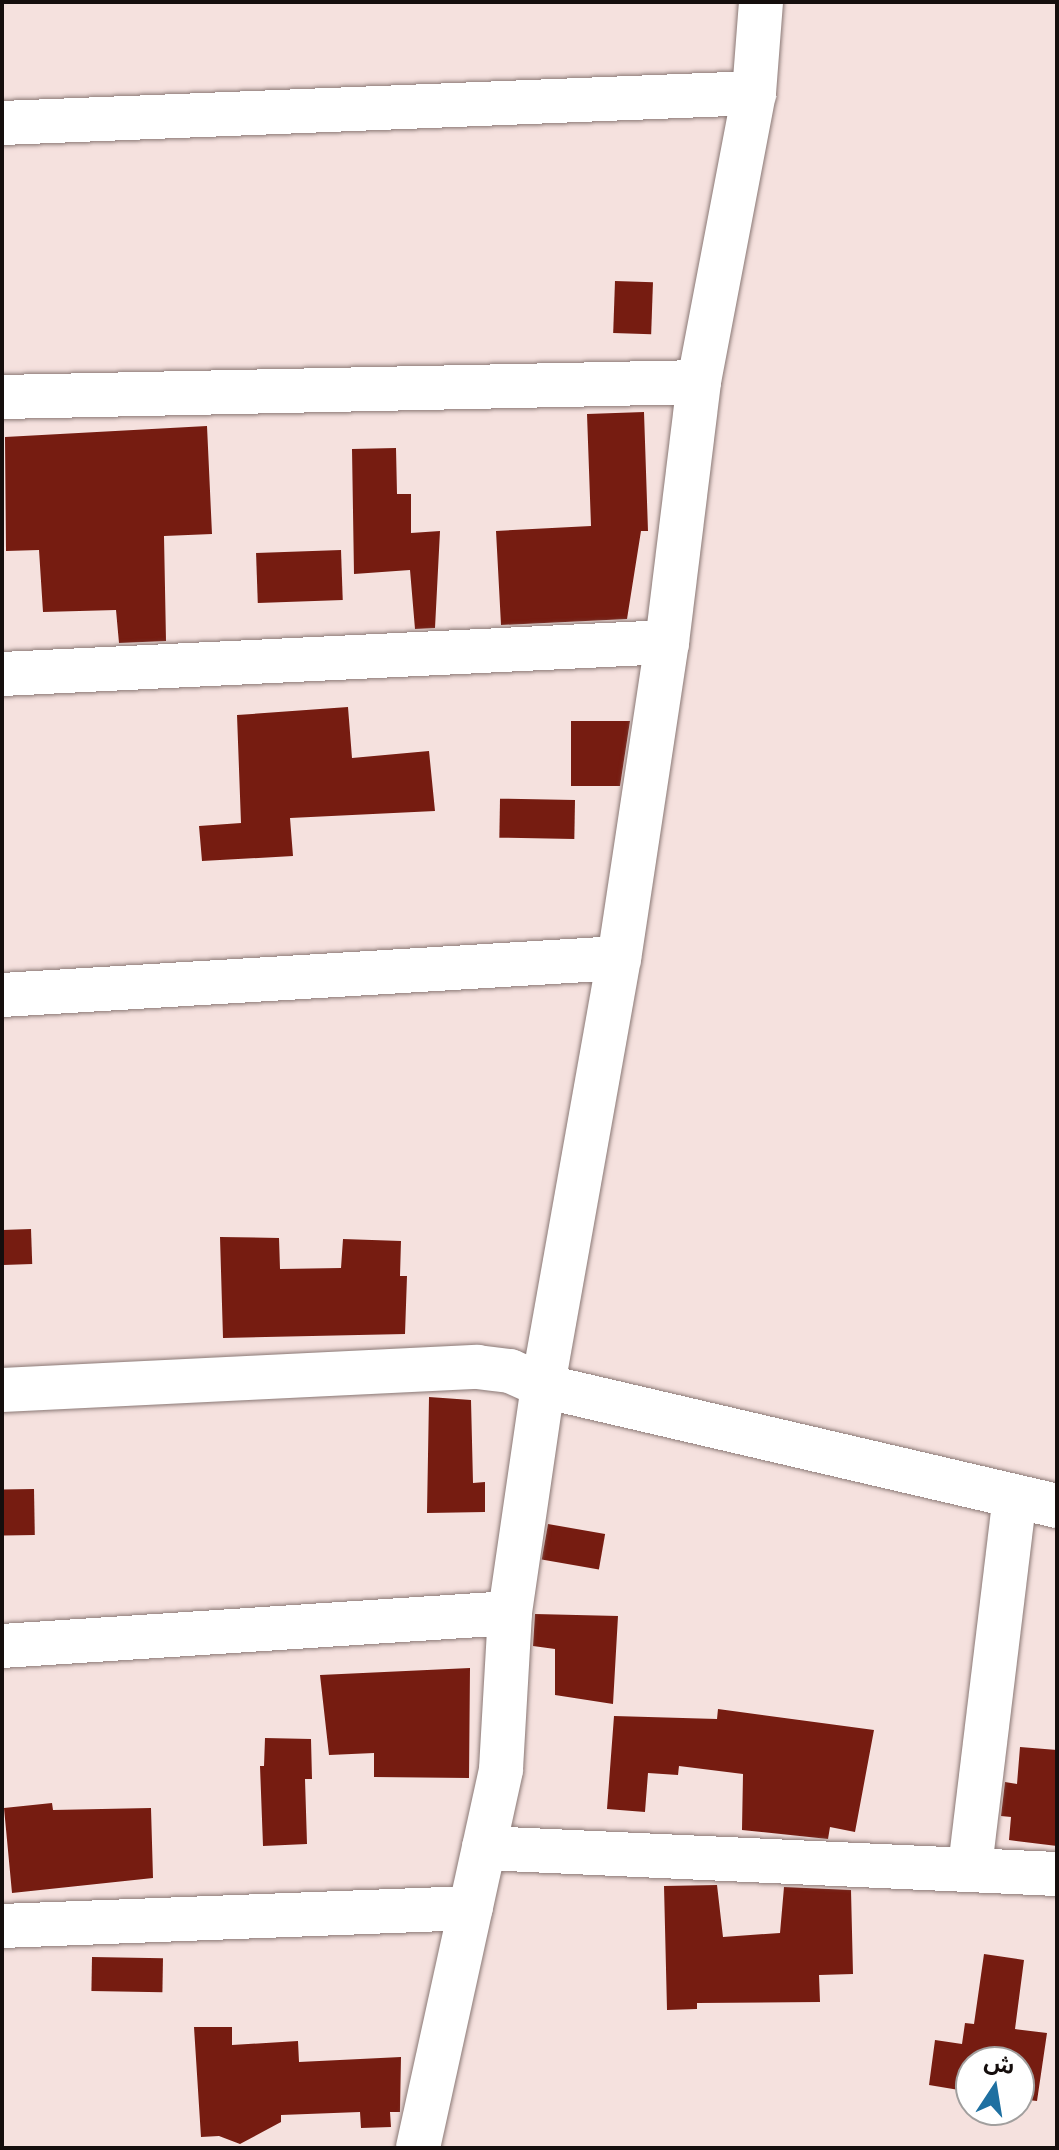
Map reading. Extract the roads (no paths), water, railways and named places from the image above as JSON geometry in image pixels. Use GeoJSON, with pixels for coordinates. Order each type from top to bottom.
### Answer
{"type":"FeatureCollection","features":[{"type":"Feature","properties":{"kind":"street"},"geometry":{"type":"LineString","coordinates":[[418,2148],[501,1770],[510,1613],[543,1386],[619,958],[667,642],[699,382],[754,93],[761,2]]}},
{"type":"Feature","properties":{"kind":"street"},"geometry":{"type":"LineString","coordinates":[[2,123],[754,93]]}},
{"type":"Feature","properties":{"kind":"street"},"geometry":{"type":"LineString","coordinates":[[2,397],[699,382]]}},
{"type":"Feature","properties":{"kind":"street"},"geometry":{"type":"LineString","coordinates":[[2,674],[667,642]]}},
{"type":"Feature","properties":{"kind":"street"},"geometry":{"type":"LineString","coordinates":[[2,995],[619,958]]}},
{"type":"Feature","properties":{"kind":"street"},"geometry":{"type":"LineString","coordinates":[[2,1390],[477,1367],[510,1371],[543,1386],[1057,1506]]}},
{"type":"Feature","properties":{"kind":"street"},"geometry":{"type":"LineString","coordinates":[[970,1867],[1015,1497]]}},
{"type":"Feature","properties":{"kind":"street"},"geometry":{"type":"LineString","coordinates":[[2,1646],[510,1613]]}},
{"type":"Feature","properties":{"kind":"street"},"geometry":{"type":"LineString","coordinates":[[484,1848],[970,1867],[1057,1874]]}},
{"type":"Feature","properties":{"kind":"street"},"geometry":{"type":"LineString","coordinates":[[2,1926],[471,1908]]}}]}
